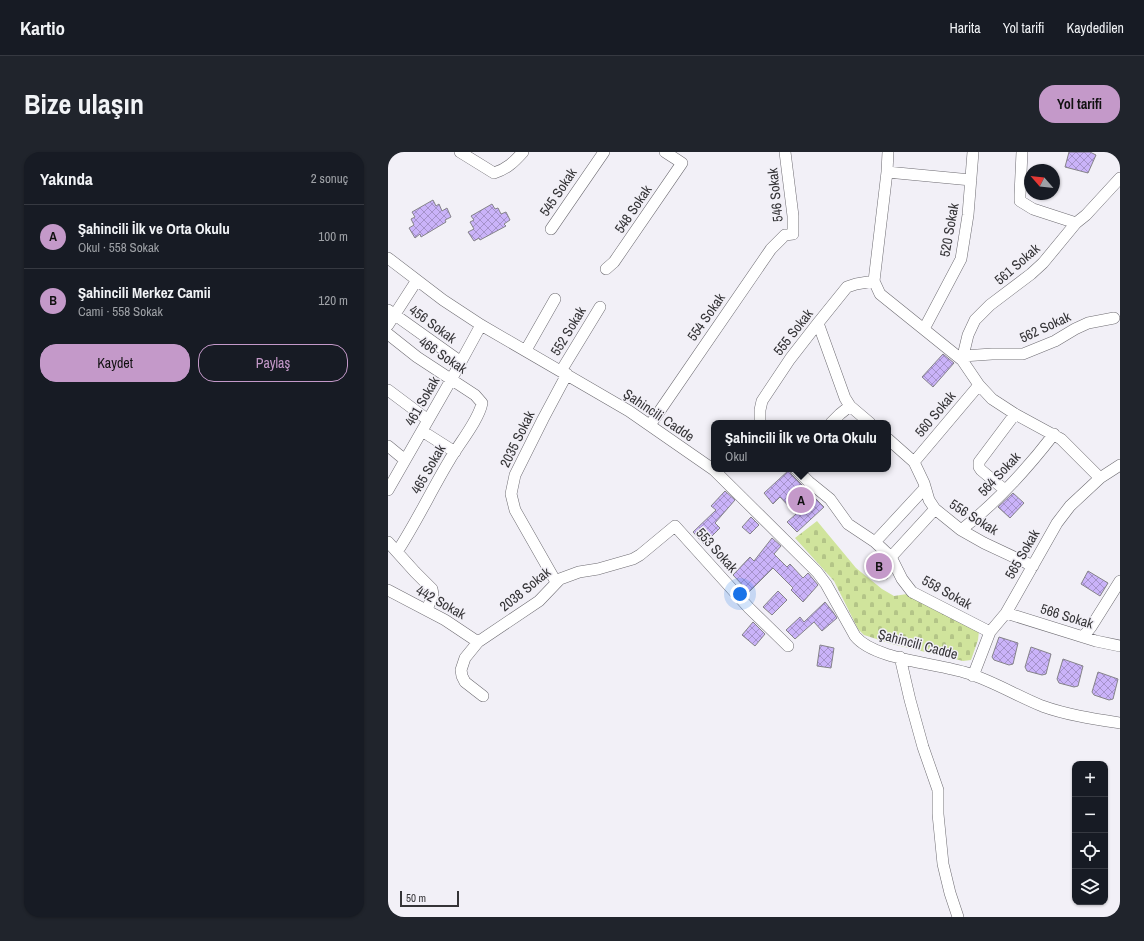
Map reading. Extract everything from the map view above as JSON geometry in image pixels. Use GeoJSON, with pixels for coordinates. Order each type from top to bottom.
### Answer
{"type":"FeatureCollection","features":[{"type":"Feature","properties":{"kind":"street"},"geometry":{"type":"LineString","coordinates":[[460,152],[494,173],[504,170],[514,163],[523,152]]}},
{"type":"Feature","properties":{"kind":"street","name":"545 Sokak"},"geometry":{"type":"LineString","coordinates":[[551,230],[604,152]]}},
{"type":"Feature","properties":{"kind":"street","name":"548 Sokak"},"geometry":{"type":"LineString","coordinates":[[606,269],[614,262],[682,163],[665,152]]}},
{"type":"Feature","properties":{"kind":"street","name":"546 Sokak"},"geometry":{"type":"LineString","coordinates":[[785,152],[793,216],[793,234]]}},
{"type":"Feature","properties":{"kind":"street"},"geometry":{"type":"LineString","coordinates":[[888,152],[874,281],[880,294],[963,358],[979,385],[992,399],[1015,414],[1054,434],[1103,476],[1120,477]]}},
{"type":"Feature","properties":{"kind":"street","name":"520 Sokak"},"geometry":{"type":"LineString","coordinates":[[924,329],[961,259],[968,215],[973,152]]}},
{"type":"Feature","properties":{"kind":"street"},"geometry":{"type":"LineString","coordinates":[[1022,152],[1020,201],[1033,209],[1076,223]]}},
{"type":"Feature","properties":{"kind":"street"},"geometry":{"type":"LineString","coordinates":[[887,172],[971,180]]}},
{"type":"Feature","properties":{"kind":"street","name":"561 Sokak"},"geometry":{"type":"LineString","coordinates":[[963,358],[968,335],[975,320],[1043,263],[1076,223],[1086,215],[1120,178]]}},
{"type":"Feature","properties":{"kind":"street","name":"554 Sokak"},"geometry":{"type":"LineString","coordinates":[[650,425],[771,249],[785,235],[793,234]]}},
{"type":"Feature","properties":{"kind":"street","name":"Şahincili Cadde"},"geometry":{"type":"LineString","coordinates":[[388,258],[444,300],[481,325],[629,411],[711,466]]}},
{"type":"Feature","properties":{"kind":"street"},"geometry":{"type":"LineString","coordinates":[[388,325],[391,312],[417,280]]}},
{"type":"Feature","properties":{"kind":"street","name":"555 Sokak"},"geometry":{"type":"LineString","coordinates":[[760,420],[759,415],[762,401],[790,359],[847,287],[874,281]]}},
{"type":"Feature","properties":{"kind":"street"},"geometry":{"type":"LineString","coordinates":[[526,350],[555,299]]}},
{"type":"Feature","properties":{"kind":"street","name":"552 Sokak"},"geometry":{"type":"LineString","coordinates":[[564,372],[600,307]]}},
{"type":"Feature","properties":{"kind":"street","name":"456 Sokak"},"geometry":{"type":"LineString","coordinates":[[391,312],[461,362]]}},
{"type":"Feature","properties":{"kind":"street","name":"562 Sokak"},"geometry":{"type":"LineString","coordinates":[[963,358],[992,354],[1023,354],[1055,341],[1075,329],[1088,324],[1114,318]]}},
{"type":"Feature","properties":{"kind":"street"},"geometry":{"type":"LineString","coordinates":[[818,323],[841,390],[850,406],[866,420]]}},
{"type":"Feature","properties":{"kind":"street","name":"461 Sokak"},"geometry":{"type":"LineString","coordinates":[[388,490],[481,325]]}},
{"type":"Feature","properties":{"kind":"street","name":"466 Sokak"},"geometry":{"type":"LineString","coordinates":[[388,334],[417,357],[475,395],[481,401]]}},
{"type":"Feature","properties":{"kind":"street","name":"2035 Sokak"},"geometry":{"type":"LineString","coordinates":[[556,582],[515,510],[511,494],[515,475],[564,372]]}},
{"type":"Feature","properties":{"kind":"street","name":"560 Sokak"},"geometry":{"type":"LineString","coordinates":[[914,462],[979,385]]}},
{"type":"Feature","properties":{"kind":"street"},"geometry":{"type":"LineString","coordinates":[[388,390],[428,420]]}},
{"type":"Feature","properties":{"kind":"street","name":"465 Sokak"},"geometry":{"type":"LineString","coordinates":[[397,552],[481,407],[481,401]]}},
{"type":"Feature","properties":{"kind":"street"},"geometry":{"type":"LineString","coordinates":[[834,420],[850,406]]}},
{"type":"Feature","properties":{"kind":"street"},"geometry":{"type":"LineString","coordinates":[[1005,490],[981,470],[979,467],[979,462],[1015,414]]}},
{"type":"Feature","properties":{"kind":"street"},"geometry":{"type":"LineString","coordinates":[[422,431],[454,452]]}},
{"type":"Feature","properties":{"kind":"street","name":"564 Sokak"},"geometry":{"type":"LineString","coordinates":[[961,530],[982,514],[1036,456],[1054,434]]}},
{"type":"Feature","properties":{"kind":"street","name":"556 Sokak"},"geometry":{"type":"LineString","coordinates":[[891,442],[914,462],[929,500],[935,510],[961,530],[984,543],[1033,566]]}},
{"type":"Feature","properties":{"kind":"street"},"geometry":{"type":"LineString","coordinates":[[388,446],[405,460]]}},
{"type":"Feature","properties":{"kind":"street","name":"565 Sokak"},"geometry":{"type":"LineString","coordinates":[[973,676],[990,632],[1006,613],[1057,523],[1070,506],[1103,476],[1120,465]]}},
{"type":"Feature","properties":{"kind":"street","name":"Şahincili Cadde"},"geometry":{"type":"LineString","coordinates":[[719,472],[817,572],[826,584],[858,640],[882,652],[967,673],[1044,706],[1071,714],[1120,723]]}},
{"type":"Feature","properties":{"kind":"street","name":"558 Sokak"},"geometry":{"type":"LineString","coordinates":[[799,472],[830,499],[848,524],[875,542],[891,557],[902,579],[912,592],[990,632]]}},
{"type":"Feature","properties":{"kind":"street"},"geometry":{"type":"LineString","coordinates":[[875,542],[925,488]]}},
{"type":"Feature","properties":{"kind":"street"},"geometry":{"type":"LineString","coordinates":[[891,557],[935,510]]}},
{"type":"Feature","properties":{"kind":"street","name":"2038 Sokak"},"geometry":{"type":"LineString","coordinates":[[483,696],[465,682],[461,670],[465,658],[478,642],[540,601],[556,582],[570,574],[598,569],[633,559],[675,526]]}},
{"type":"Feature","properties":{"kind":"street","name":"553 Sokak"},"geometry":{"type":"LineString","coordinates":[[675,526],[749,608],[788,646]]}},
{"type":"Feature","properties":{"kind":"street"},"geometry":{"type":"LineString","coordinates":[[388,542],[432,589],[433,594],[427,610]]}},
{"type":"Feature","properties":{"kind":"street"},"geometry":{"type":"LineString","coordinates":[[1083,637],[1120,581]]}},
{"type":"Feature","properties":{"kind":"street","name":"442 Sokak"},"geometry":{"type":"LineString","coordinates":[[388,590],[427,610],[478,642]]}},
{"type":"Feature","properties":{"kind":"street","name":"566 Sokak"},"geometry":{"type":"LineString","coordinates":[[1006,613],[1083,637],[1120,646]]}},
{"type":"Feature","properties":{"kind":"street"},"geometry":{"type":"LineString","coordinates":[[900,657],[923,747],[938,790],[938,814],[943,864],[958,917]]}},
{"type":"Feature","properties":{"kind":"green space"},"geometry":{"type":"Polygon","coordinates":[[[817,521],[856,568],[882,589],[894,596],[907,594],[979,631],[978,640],[971,660],[963,661],[892,644],[864,635],[858,629],[834,581],[795,538],[817,521]]]}},
{"type":"Feature","properties":{"kind":"building"},"geometry":{"type":"Polygon","coordinates":[[[1069,152],[1090,152],[1096,155],[1088,173],[1065,167],[1069,152]]]}},
{"type":"Feature","properties":{"kind":"building"},"geometry":{"type":"Polygon","coordinates":[[[433,200],[436,206],[439,204],[442,211],[447,208],[451,217],[445,220],[446,222],[421,237],[420,234],[415,238],[409,228],[414,225],[411,219],[415,217],[412,212],[433,200]]]}},
{"type":"Feature","properties":{"kind":"building"},"geometry":{"type":"Polygon","coordinates":[[[492,204],[495,209],[498,208],[501,214],[506,212],[510,220],[504,224],[506,226],[480,240],[479,238],[474,241],[468,232],[474,229],[470,222],[474,220],[471,216],[492,204]]]}},
{"type":"Feature","properties":{"kind":"building"},"geometry":{"type":"Polygon","coordinates":[[[943,354],[954,363],[933,387],[922,377],[943,354]]]}},
{"type":"Feature","properties":{"kind":"building"},"geometry":{"type":"Polygon","coordinates":[[[787,472],[790,472],[824,507],[797,532],[787,522],[796,514],[780,497],[773,504],[764,493],[787,472]]]}},
{"type":"Feature","properties":{"kind":"building"},"geometry":{"type":"Polygon","coordinates":[[[725,491],[735,500],[715,523],[720,528],[704,544],[693,532],[716,510],[711,506],[725,491]]]}},
{"type":"Feature","properties":{"kind":"building"},"geometry":{"type":"Polygon","coordinates":[[[1013,493],[1024,503],[1010,518],[998,507],[1013,493]]]}},
{"type":"Feature","properties":{"kind":"building"},"geometry":{"type":"Polygon","coordinates":[[[751,517],[759,525],[750,534],[742,527],[751,517]]]}},
{"type":"Feature","properties":{"kind":"building"},"geometry":{"type":"Polygon","coordinates":[[[772,538],[781,546],[774,554],[787,567],[790,564],[803,578],[808,573],[818,585],[803,602],[791,590],[793,588],[773,568],[749,592],[733,575],[750,557],[754,561],[772,538]]]}},
{"type":"Feature","properties":{"kind":"building"},"geometry":{"type":"Polygon","coordinates":[[[872,554],[885,561],[890,572],[887,579],[865,567],[872,554]]]}},
{"type":"Feature","properties":{"kind":"building"},"geometry":{"type":"Polygon","coordinates":[[[1088,571],[1108,583],[1100,596],[1081,584],[1088,571]]]}},
{"type":"Feature","properties":{"kind":"building"},"geometry":{"type":"Polygon","coordinates":[[[778,591],[787,600],[772,615],[763,607],[778,591]]]}},
{"type":"Feature","properties":{"kind":"building"},"geometry":{"type":"Polygon","coordinates":[[[825,602],[837,618],[822,631],[814,622],[795,639],[786,630],[800,617],[804,622],[825,602]]]}},
{"type":"Feature","properties":{"kind":"building"},"geometry":{"type":"Polygon","coordinates":[[[753,622],[765,634],[755,646],[742,635],[753,622]]]}},
{"type":"Feature","properties":{"kind":"building"},"geometry":{"type":"Polygon","coordinates":[[[999,637],[1018,643],[1013,664],[1009,665],[994,660],[992,657],[999,637]]]}},
{"type":"Feature","properties":{"kind":"building"},"geometry":{"type":"Polygon","coordinates":[[[820,645],[834,648],[831,668],[817,666],[820,645]]]}},
{"type":"Feature","properties":{"kind":"building"},"geometry":{"type":"Polygon","coordinates":[[[1031,647],[1051,654],[1046,674],[1042,675],[1027,671],[1025,667],[1031,647]]]}},
{"type":"Feature","properties":{"kind":"building"},"geometry":{"type":"Polygon","coordinates":[[[1063,659],[1083,666],[1078,686],[1074,687],[1059,683],[1057,679],[1063,659]]]}},
{"type":"Feature","properties":{"kind":"building"},"geometry":{"type":"Polygon","coordinates":[[[1098,672],[1118,679],[1113,699],[1109,700],[1094,695],[1092,692],[1098,672]]]}},
{"type":"Feature","properties":{"kind":"place","name":"Şahincili İlk ve Orta Okulu"},"geometry":{"type":"Point","coordinates":[801,500]}},
{"type":"Feature","properties":{"kind":"place","name":"Şahincili Merkez Camii"},"geometry":{"type":"Point","coordinates":[879,566]}}]}
